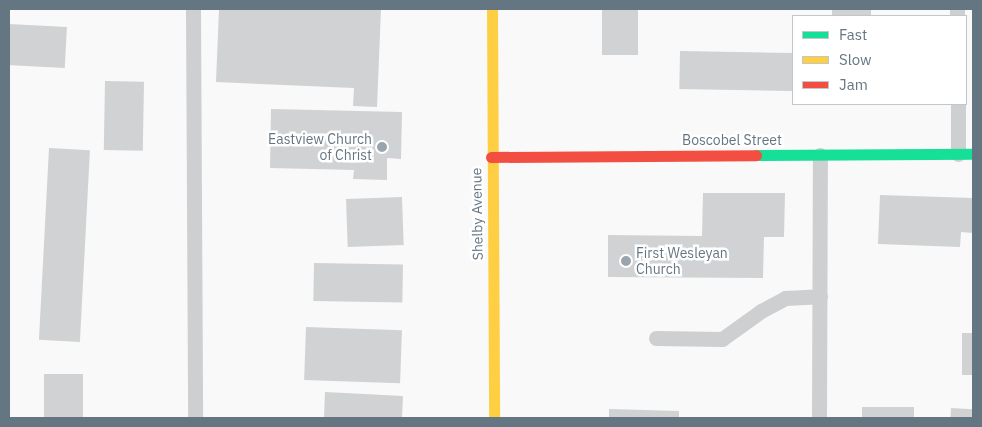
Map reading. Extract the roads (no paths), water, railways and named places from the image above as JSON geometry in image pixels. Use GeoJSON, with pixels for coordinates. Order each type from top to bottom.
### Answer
{"type":"FeatureCollection","features":[{"type":"Feature","properties":{"kind":"street","name":"Shelby Avenue"},"geometry":{"type":"LineString","coordinates":[[492,9],[491,156],[494,418]]}},
{"type":"Feature","properties":{"kind":"street","name":"Boscobel Street"},"geometry":{"type":"LineString","coordinates":[[491,156],[966,154]]}},
{"type":"Feature","properties":{"kind":"lane"},"geometry":{"type":"LineString","coordinates":[[192,9],[195,418]]}},
{"type":"Feature","properties":{"kind":"lane"},"geometry":{"type":"LineString","coordinates":[[958,105],[966,154]]}},
{"type":"Feature","properties":{"kind":"lane"},"geometry":{"type":"LineString","coordinates":[[819,418],[820,155]]}},
{"type":"Feature","properties":{"kind":"lane"},"geometry":{"type":"LineString","coordinates":[[656,338],[722,339],[761,311],[785,298],[820,296]]}},
{"type":"Feature","properties":{"kind":"place","name":"Eastview Church of Christ"},"geometry":{"type":"Point","coordinates":[382,147]}},
{"type":"Feature","properties":{"kind":"place","name":"First Wesleyan Church"},"geometry":{"type":"Point","coordinates":[626,261]}}]}
